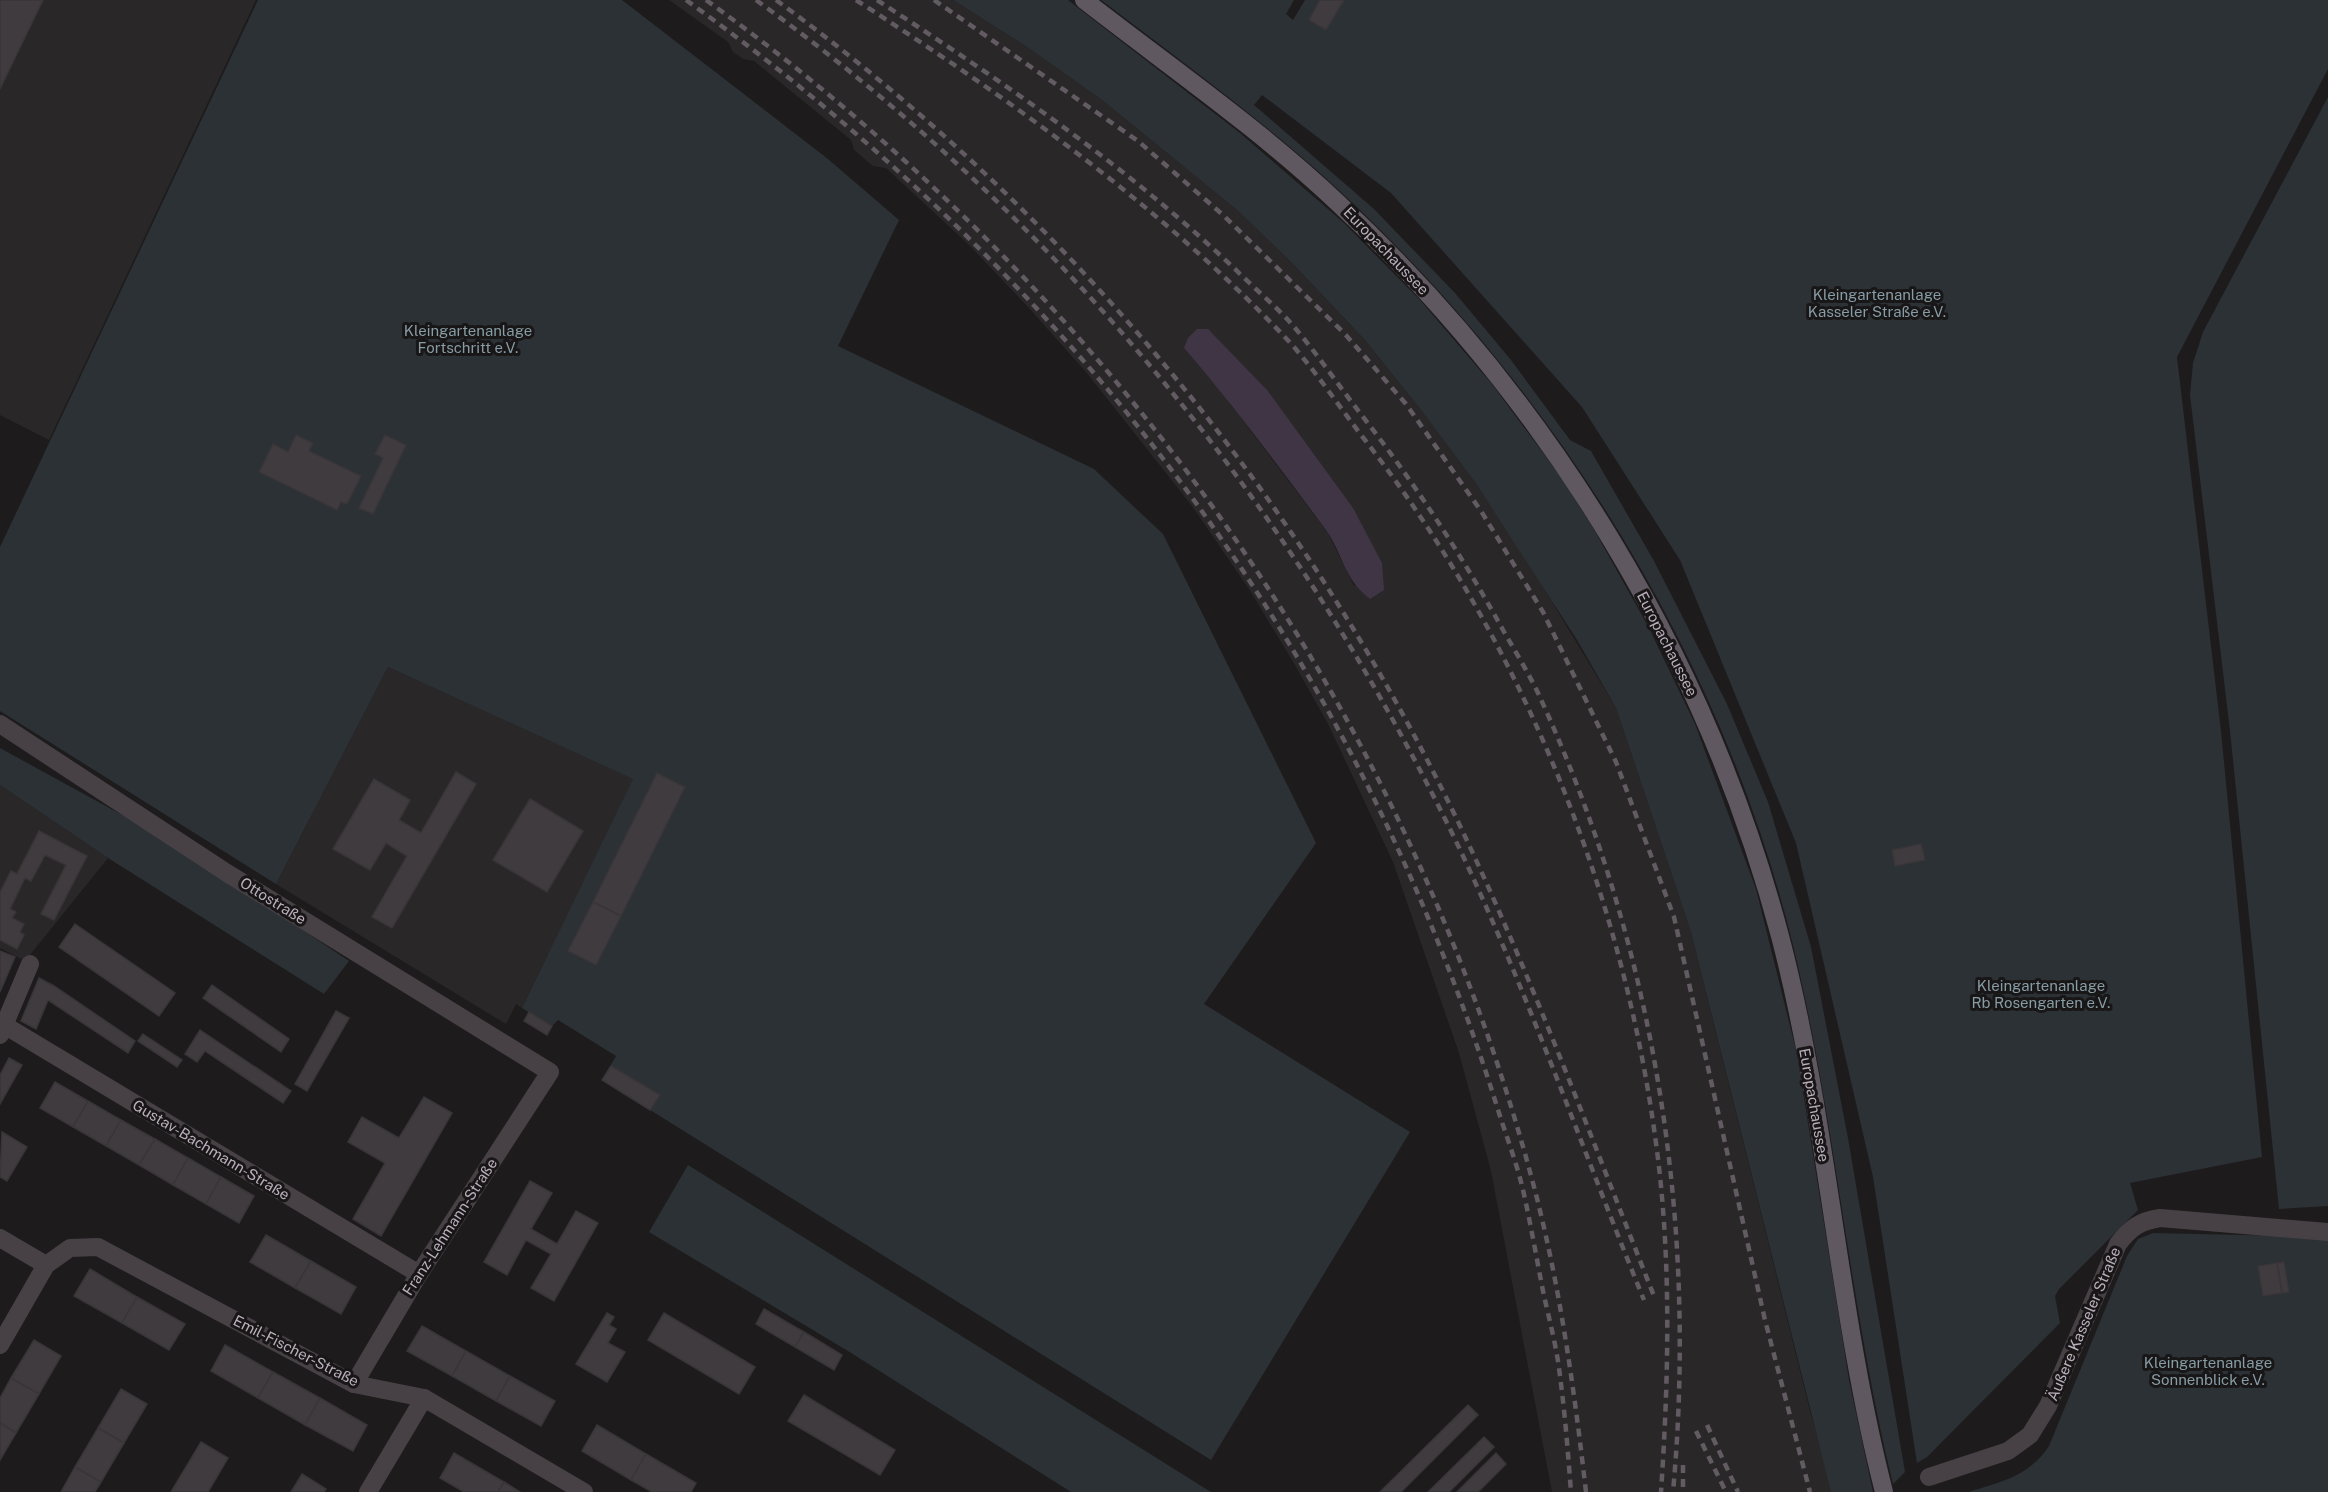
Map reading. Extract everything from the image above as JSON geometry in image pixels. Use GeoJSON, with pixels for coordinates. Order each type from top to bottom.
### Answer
{"type":"FeatureCollection","features":[{"type":"Feature","properties":{"kind":"main road","name":"Europachaussee"},"geometry":{"type":"LineString","coordinates":[[1084,0],[1299,168],[1419,285],[1499,377],[1559,459],[1651,610],[1704,720],[1728,779],[1748,834],[1780,937],[1806,1052],[1857,1372],[1884,1492]]}},
{"type":"Feature","properties":{"kind":"street","name":"Ottostraße"},"geometry":{"type":"LineString","coordinates":[[0,724],[227,873],[550,1072]]}},
{"type":"Feature","properties":{"kind":"street","name":"Gustav-Bachmann-Straße"},"geometry":{"type":"LineString","coordinates":[[30,964],[2,1030],[419,1274]]}},
{"type":"Feature","properties":{"kind":"street","name":"Franz-Lehmann-Straße"},"geometry":{"type":"LineString","coordinates":[[354,1384],[419,1274],[550,1072]]}},
{"type":"Feature","properties":{"kind":"street","name":"Äußere Kasseler Straße"},"geometry":{"type":"LineString","coordinates":[[1929,1477],[2008,1451],[2030,1435],[2048,1406],[2118,1244],[2128,1230],[2143,1221],[2160,1218],[2328,1232]]}},
{"type":"Feature","properties":{"kind":"street"},"geometry":{"type":"LineString","coordinates":[[0,1238],[46,1265],[0,1344]]}},
{"type":"Feature","properties":{"kind":"street","name":"Emil-Fischer-Straße"},"geometry":{"type":"LineString","coordinates":[[46,1265],[70,1248],[98,1247],[354,1384],[424,1398],[584,1492]]}},
{"type":"Feature","properties":{"kind":"street"},"geometry":{"type":"LineString","coordinates":[[368,1492],[424,1398]]}},
{"type":"Feature","properties":{"kind":"shaded area"},"geometry":{"type":"Polygon","coordinates":[[[0,0],[256,0],[49,440],[0,415],[0,0]]]}},
{"type":"Feature","properties":{"kind":"shaded area"},"geometry":{"type":"Polygon","coordinates":[[[669,0],[953,0],[1027,47],[1102,100],[1237,210],[1292,263],[1364,339],[1421,410],[1477,485],[1528,562],[1616,708],[1691,932],[1810,1411],[1824,1460],[1839,1492],[1552,1492],[1491,1171],[1459,1053],[1393,862],[1328,724],[1295,665],[1249,589],[1192,506],[1086,372],[1028,307],[969,245],[886,168],[873,166],[854,150],[851,140],[754,61],[743,59],[733,52],[728,42],[669,0]],[[1184,348],[1225,397],[1328,533],[1354,586],[1382,563],[1184,348]]]}},
{"type":"Feature","properties":{"kind":"shaded area"},"geometry":{"type":"Polygon","coordinates":[[[1197,329],[1208,329],[1267,390],[1353,508],[1382,563],[1384,590],[1370,599],[1354,583],[1326,530],[1239,415],[1184,348],[1188,338],[1197,329]]]}},
{"type":"Feature","properties":{"kind":"shaded area"},"geometry":{"type":"Polygon","coordinates":[[[388,667],[634,779],[522,1008],[516,1004],[506,1024],[276,884],[388,667]]]}},
{"type":"Feature","properties":{"kind":"shaded area"},"geometry":{"type":"Polygon","coordinates":[[[0,785],[108,858],[25,961],[0,948],[0,785]]]}},
{"type":"Feature","properties":{"kind":"green space","name":"Kleingartenanlage Fortschritt e.V."},"geometry":{"type":"Polygon","coordinates":[[[258,0],[622,0],[828,159],[899,220],[838,346],[1094,469],[1163,534],[1316,843],[1204,1004],[1410,1132],[1211,1460],[602,1080],[616,1056],[558,1020],[552,1026],[522,1008],[633,779],[388,667],[276,884],[0,711],[0,547],[258,0]]]}},
{"type":"Feature","properties":{"kind":"green space"},"geometry":{"type":"Polygon","coordinates":[[[953,0],[1068,0],[1240,133],[1343,222],[1420,300],[1491,383],[1558,473],[1592,526],[1649,628],[1695,724],[1756,889],[1797,1054],[1849,1380],[1873,1492],[1831,1492],[1691,932],[1616,708],[1577,640],[1477,485],[1421,410],[1364,339],[1292,263],[1237,210],[1102,100],[1027,47],[953,0]]]}},
{"type":"Feature","properties":{"kind":"green space","name":"Kleingartenanlage Kasseler Straße e.V."},"geometry":{"type":"Polygon","coordinates":[[[1101,0],[1294,0],[1286,14],[1293,20],[1305,0],[2328,0],[2328,69],[2177,357],[2221,731],[2262,1157],[2130,1183],[2138,1210],[2059,1289],[2055,1296],[2060,1323],[1927,1457],[1917,1463],[1873,1177],[1796,843],[1680,560],[1582,407],[1391,193],[1262,95],[1254,105],[1374,209],[1455,293],[1511,360],[1570,440],[1591,451],[1654,561],[1727,704],[1768,802],[1811,947],[1848,1138],[1905,1472],[1893,1484],[1865,1349],[1820,1076],[1792,941],[1762,838],[1724,737],[1679,639],[1627,545],[1569,455],[1504,368],[1435,287],[1360,210],[1298,154],[1234,101],[1101,0]]]}},
{"type":"Feature","properties":{"kind":"green space"},"geometry":{"type":"Polygon","coordinates":[[[2328,97],[2328,1206],[2279,1209],[2230,731],[2190,395],[2193,363],[2203,332],[2328,97]]]}},
{"type":"Feature","properties":{"kind":"green space"},"geometry":{"type":"Polygon","coordinates":[[[0,748],[166,839],[349,961],[324,994],[108,858],[0,785],[0,748]]]}},
{"type":"Feature","properties":{"kind":"green space"},"geometry":{"type":"Polygon","coordinates":[[[688,1165],[1211,1492],[1071,1492],[848,1351],[649,1232],[688,1165]]]}},
{"type":"Feature","properties":{"kind":"green space","name":"Kleingartenanlage Sonnenblick e.V."},"geometry":{"type":"Polygon","coordinates":[[[2153,1233],[2328,1237],[2328,1492],[1969,1492],[2004,1481],[2023,1471],[2032,1465],[2049,1446],[2127,1256],[2138,1239],[2153,1233]]]}},
{"type":"Feature","properties":{"kind":"building"},"geometry":{"type":"Polygon","coordinates":[[[0,0],[43,0],[0,89],[0,0]]]}},
{"type":"Feature","properties":{"kind":"building"},"geometry":{"type":"Polygon","coordinates":[[[1320,0],[1344,0],[1326,30],[1309,20],[1320,0]]]}},
{"type":"Feature","properties":{"kind":"building"},"geometry":{"type":"Polygon","coordinates":[[[296,435],[313,443],[309,451],[361,476],[347,504],[341,502],[337,510],[259,472],[273,444],[288,452],[296,435]]]}},
{"type":"Feature","properties":{"kind":"building"},"geometry":{"type":"Polygon","coordinates":[[[385,435],[406,445],[373,514],[359,508],[383,458],[375,454],[385,435]]]}},
{"type":"Feature","properties":{"kind":"building"},"geometry":{"type":"Polygon","coordinates":[[[456,772],[476,784],[392,928],[372,917],[407,856],[386,843],[370,870],[333,849],[374,779],[410,800],[399,820],[421,833],[456,772]]]}},
{"type":"Feature","properties":{"kind":"building"},"geometry":{"type":"Polygon","coordinates":[[[657,773],[685,787],[621,916],[593,902],[657,773]]]}},
{"type":"Feature","properties":{"kind":"building"},"geometry":{"type":"Polygon","coordinates":[[[530,799],[583,831],[547,892],[493,860],[530,799]]]}},
{"type":"Feature","properties":{"kind":"building"},"geometry":{"type":"Polygon","coordinates":[[[39,831],[87,856],[54,920],[41,914],[66,865],[45,855],[31,881],[25,878],[10,909],[16,912],[12,918],[24,924],[20,932],[24,935],[17,949],[0,940],[0,892],[11,871],[17,874],[39,831]]]}},
{"type":"Feature","properties":{"kind":"building"},"geometry":{"type":"Polygon","coordinates":[[[1921,844],[1925,860],[1895,866],[1892,850],[1921,844]]]}},
{"type":"Feature","properties":{"kind":"building"},"geometry":{"type":"Polygon","coordinates":[[[593,902],[621,916],[596,965],[568,951],[593,902]]]}},
{"type":"Feature","properties":{"kind":"building"},"geometry":{"type":"Polygon","coordinates":[[[75,924],[175,993],[159,1016],[59,947],[75,924]]]}},
{"type":"Feature","properties":{"kind":"building"},"geometry":{"type":"Polygon","coordinates":[[[0,951],[15,957],[0,992],[0,951]]]}},
{"type":"Feature","properties":{"kind":"building"},"geometry":{"type":"Polygon","coordinates":[[[39,978],[135,1041],[128,1053],[48,1000],[36,1029],[21,1021],[39,978]]]}},
{"type":"Feature","properties":{"kind":"building"},"geometry":{"type":"Polygon","coordinates":[[[212,985],[289,1039],[281,1052],[203,998],[212,985]]]}},
{"type":"Feature","properties":{"kind":"building"},"geometry":{"type":"Polygon","coordinates":[[[336,1011],[349,1018],[307,1091],[295,1084],[336,1011]]]}},
{"type":"Feature","properties":{"kind":"building"},"geometry":{"type":"Polygon","coordinates":[[[529,1012],[552,1026],[547,1035],[524,1021],[529,1012]]]}},
{"type":"Feature","properties":{"kind":"building"},"geometry":{"type":"Polygon","coordinates":[[[200,1030],[291,1091],[283,1103],[205,1051],[197,1062],[185,1054],[200,1030]]]}},
{"type":"Feature","properties":{"kind":"building"},"geometry":{"type":"Polygon","coordinates":[[[143,1034],[182,1060],[177,1067],[138,1041],[143,1034]]]}},
{"type":"Feature","properties":{"kind":"building"},"geometry":{"type":"Polygon","coordinates":[[[9,1058],[22,1065],[0,1104],[0,1075],[9,1058]]]}},
{"type":"Feature","properties":{"kind":"building"},"geometry":{"type":"Polygon","coordinates":[[[611,1066],[660,1095],[650,1110],[602,1080],[611,1066]]]}},
{"type":"Feature","properties":{"kind":"building"},"geometry":{"type":"Polygon","coordinates":[[[55,1082],[88,1101],[73,1127],[40,1108],[55,1082]]]}},
{"type":"Feature","properties":{"kind":"building"},"geometry":{"type":"Polygon","coordinates":[[[424,1097],[452,1113],[381,1236],[353,1219],[385,1163],[348,1142],[362,1117],[399,1138],[424,1097]]]}},
{"type":"Feature","properties":{"kind":"building"},"geometry":{"type":"Polygon","coordinates":[[[88,1101],[121,1120],[106,1146],[73,1127],[88,1101]]]}},
{"type":"Feature","properties":{"kind":"building"},"geometry":{"type":"Polygon","coordinates":[[[121,1120],[155,1139],[139,1165],[106,1146],[121,1120]]]}},
{"type":"Feature","properties":{"kind":"building"},"geometry":{"type":"Polygon","coordinates":[[[2,1132],[27,1147],[7,1181],[0,1177],[2,1132]]]}},
{"type":"Feature","properties":{"kind":"building"},"geometry":{"type":"Polygon","coordinates":[[[155,1139],[188,1158],[173,1185],[139,1165],[155,1139]]]}},
{"type":"Feature","properties":{"kind":"building"},"geometry":{"type":"Polygon","coordinates":[[[188,1158],[221,1177],[206,1204],[173,1185],[188,1158]]]}},
{"type":"Feature","properties":{"kind":"building"},"geometry":{"type":"Polygon","coordinates":[[[221,1177],[254,1196],[239,1223],[206,1204],[221,1177]]]}},
{"type":"Feature","properties":{"kind":"building"},"geometry":{"type":"Polygon","coordinates":[[[530,1181],[552,1193],[531,1229],[557,1244],[576,1211],[598,1223],[554,1301],[531,1288],[551,1254],[526,1240],[507,1275],[484,1262],[530,1181]]]}},
{"type":"Feature","properties":{"kind":"building"},"geometry":{"type":"Polygon","coordinates":[[[266,1235],[311,1261],[295,1288],[250,1262],[266,1235]]]}},
{"type":"Feature","properties":{"kind":"building"},"geometry":{"type":"Polygon","coordinates":[[[311,1261],[356,1287],[341,1314],[295,1288],[311,1261]]]}},
{"type":"Feature","properties":{"kind":"building"},"geometry":{"type":"Polygon","coordinates":[[[2284,1262],[2289,1292],[2282,1293],[2277,1263],[2284,1262]]]}},
{"type":"Feature","properties":{"kind":"building"},"geometry":{"type":"Polygon","coordinates":[[[2277,1263],[2282,1293],[2263,1296],[2258,1266],[2277,1263]]]}},
{"type":"Feature","properties":{"kind":"building"},"geometry":{"type":"Polygon","coordinates":[[[90,1269],[137,1297],[122,1323],[74,1296],[90,1269]]]}},
{"type":"Feature","properties":{"kind":"building"},"geometry":{"type":"Polygon","coordinates":[[[137,1297],[185,1324],[169,1350],[122,1323],[137,1297]]]}},
{"type":"Feature","properties":{"kind":"building"},"geometry":{"type":"Polygon","coordinates":[[[764,1309],[804,1332],[795,1347],[756,1324],[764,1309]]]}},
{"type":"Feature","properties":{"kind":"building"},"geometry":{"type":"Polygon","coordinates":[[[607,1313],[614,1317],[609,1325],[616,1329],[608,1343],[625,1352],[607,1382],[576,1364],[607,1313]]]}},
{"type":"Feature","properties":{"kind":"building"},"geometry":{"type":"Polygon","coordinates":[[[664,1313],[755,1367],[739,1394],[648,1340],[664,1313]]]}},
{"type":"Feature","properties":{"kind":"building"},"geometry":{"type":"Polygon","coordinates":[[[422,1326],[466,1351],[452,1376],[407,1351],[422,1326]]]}},
{"type":"Feature","properties":{"kind":"building"},"geometry":{"type":"Polygon","coordinates":[[[804,1332],[842,1355],[834,1370],[795,1347],[804,1332]]]}},
{"type":"Feature","properties":{"kind":"building"},"geometry":{"type":"Polygon","coordinates":[[[34,1340],[61,1356],[39,1394],[11,1378],[34,1340]]]}},
{"type":"Feature","properties":{"kind":"building"},"geometry":{"type":"Polygon","coordinates":[[[225,1345],[273,1372],[258,1398],[211,1371],[225,1345]]]}},
{"type":"Feature","properties":{"kind":"building"},"geometry":{"type":"Polygon","coordinates":[[[466,1351],[510,1376],[496,1401],[452,1376],[466,1351]]]}},
{"type":"Feature","properties":{"kind":"building"},"geometry":{"type":"Polygon","coordinates":[[[273,1372],[320,1398],[305,1425],[258,1398],[273,1372]]]}},
{"type":"Feature","properties":{"kind":"building"},"geometry":{"type":"Polygon","coordinates":[[[510,1376],[555,1401],[541,1426],[496,1401],[510,1376]]]}},
{"type":"Feature","properties":{"kind":"building"},"geometry":{"type":"Polygon","coordinates":[[[11,1378],[39,1394],[16,1433],[0,1423],[0,1398],[11,1378]]]}},
{"type":"Feature","properties":{"kind":"building"},"geometry":{"type":"Polygon","coordinates":[[[121,1389],[147,1404],[124,1443],[98,1428],[121,1389]]]}},
{"type":"Feature","properties":{"kind":"building"},"geometry":{"type":"Polygon","coordinates":[[[804,1395],[895,1450],[880,1475],[788,1421],[804,1395]]]}},
{"type":"Feature","properties":{"kind":"building"},"geometry":{"type":"Polygon","coordinates":[[[320,1398],[367,1425],[353,1451],[305,1425],[320,1398]]]}},
{"type":"Feature","properties":{"kind":"building"},"geometry":{"type":"Polygon","coordinates":[[[1468,1405],[1478,1415],[1401,1492],[1380,1492],[1468,1405]]]}},
{"type":"Feature","properties":{"kind":"building"},"geometry":{"type":"Polygon","coordinates":[[[0,1423],[16,1433],[0,1460],[0,1423]]]}},
{"type":"Feature","properties":{"kind":"building"},"geometry":{"type":"Polygon","coordinates":[[[597,1425],[646,1454],[631,1480],[582,1451],[597,1425]]]}},
{"type":"Feature","properties":{"kind":"building"},"geometry":{"type":"Polygon","coordinates":[[[98,1428],[124,1443],[101,1482],[75,1467],[98,1428]]]}},
{"type":"Feature","properties":{"kind":"building"},"geometry":{"type":"Polygon","coordinates":[[[1484,1437],[1494,1447],[1449,1492],[1428,1492],[1484,1437]]]}},
{"type":"Feature","properties":{"kind":"building"},"geometry":{"type":"Polygon","coordinates":[[[201,1442],[228,1458],[208,1492],[171,1492],[201,1442]]]}},
{"type":"Feature","properties":{"kind":"building"},"geometry":{"type":"Polygon","coordinates":[[[454,1453],[504,1482],[498,1492],[464,1492],[440,1478],[454,1453]]]}},
{"type":"Feature","properties":{"kind":"building"},"geometry":{"type":"Polygon","coordinates":[[[1496,1453],[1506,1464],[1478,1492],[1457,1492],[1496,1453]]]}},
{"type":"Feature","properties":{"kind":"building"},"geometry":{"type":"Polygon","coordinates":[[[646,1454],[696,1483],[691,1492],[652,1492],[631,1480],[646,1454]]]}},
{"type":"Feature","properties":{"kind":"building"},"geometry":{"type":"Polygon","coordinates":[[[75,1467],[101,1482],[95,1492],[61,1492],[75,1467]]]}},
{"type":"Feature","properties":{"kind":"building"},"geometry":{"type":"Polygon","coordinates":[[[302,1474],[326,1489],[324,1492],[291,1492],[302,1474]]]}},
{"type":"Feature","properties":{"kind":"building"},"geometry":{"type":"Polygon","coordinates":[[[504,1482],[520,1492],[498,1492],[504,1482]]]}},
{"type":"Feature","properties":{"kind":"railway"},"geometry":{"type":"LineString","coordinates":[[686,0],[810,95],[926,197],[1034,305],[1133,421],[1224,543],[1306,673],[1379,809],[1442,952],[1479,1052],[1515,1161],[1526,1203],[1557,1356],[1571,1492]]}},
{"type":"Feature","properties":{"kind":"railway"},"geometry":{"type":"LineString","coordinates":[[706,0],[851,114],[986,239],[1110,374],[1222,520],[1321,674],[1406,837],[1477,1007],[1543,1221],[1565,1337],[1586,1492]]}},
{"type":"Feature","properties":{"kind":"railway"},"geometry":{"type":"LineString","coordinates":[[756,0],[866,85],[969,175],[1066,271],[1155,372],[1238,479],[1315,591],[1386,708],[1451,831],[1478,888],[1528,1005],[1644,1300]]}},
{"type":"Feature","properties":{"kind":"railway"},"geometry":{"type":"LineString","coordinates":[[776,0],[883,84],[985,174],[1081,270],[1171,372],[1254,480],[1330,592],[1400,709],[1462,830],[1514,945],[1654,1296]]}},
{"type":"Feature","properties":{"kind":"railway"},"geometry":{"type":"LineString","coordinates":[[856,0],[969,75],[1078,154],[1183,239],[1233,285],[1292,345],[1324,385],[1423,521],[1476,606],[1522,696],[1563,788],[1597,882],[1625,979],[1646,1077],[1660,1176],[1666,1255],[1667,1374],[1661,1492]]}},
{"type":"Feature","properties":{"kind":"railway"},"geometry":{"type":"LineString","coordinates":[[877,0],[971,62],[1108,160],[1194,232],[1288,320],[1316,354],[1418,492],[1471,574],[1530,677],[1578,788],[1612,885],[1638,984],[1658,1084],[1672,1185],[1679,1287],[1679,1389],[1673,1492]]}},
{"type":"Feature","properties":{"kind":"railway"},"geometry":{"type":"LineString","coordinates":[[934,0],[1138,141],[1223,215],[1345,334],[1406,404],[1481,511],[1543,612],[1616,762],[1674,917],[1765,1320],[1810,1492]]}},
{"type":"Feature","properties":{"kind":"railway"},"geometry":{"type":"LineString","coordinates":[[1707,1425],[1738,1492]]}},
{"type":"Feature","properties":{"kind":"railway"},"geometry":{"type":"LineString","coordinates":[[1696,1431],[1726,1492]]}},
{"type":"Feature","properties":{"kind":"railway"},"geometry":{"type":"LineString","coordinates":[[1683,1465],[1683,1492]]}},
{"type":"Feature","properties":{"kind":"park label","name":"Kleingartenanlage Rb Rosengarten e.V."},"geometry":{"type":"Point","coordinates":[2041,994]}}]}
